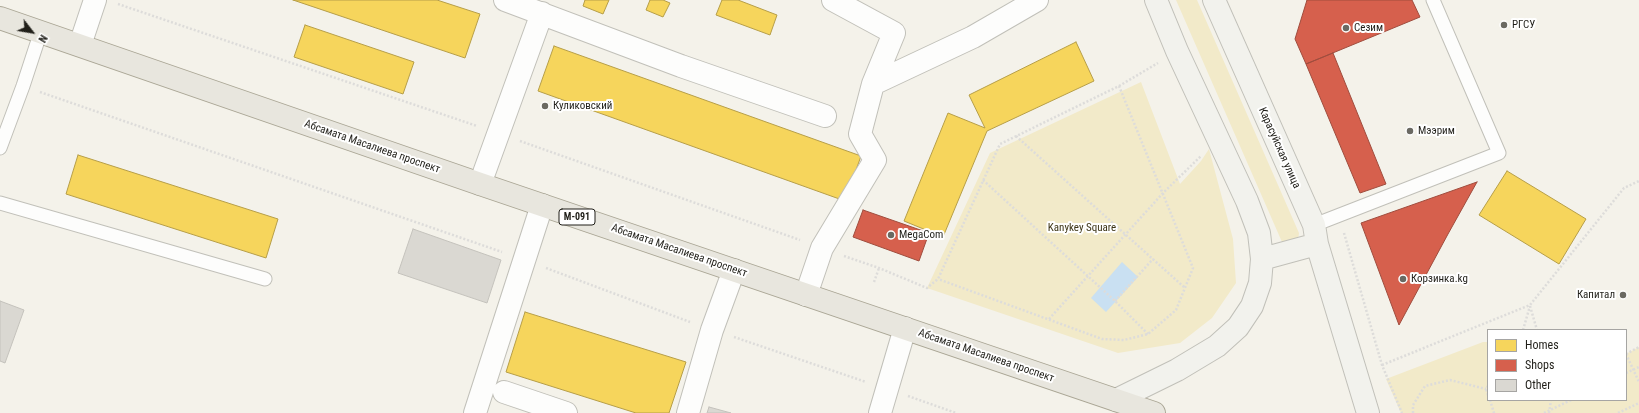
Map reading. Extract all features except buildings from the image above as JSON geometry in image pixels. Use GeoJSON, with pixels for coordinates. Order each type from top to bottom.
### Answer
{"type":"FeatureCollection","features":[{"type":"Feature","properties":{"kind":"main road"},"geometry":{"type":"LineString","coordinates":[[1116,400],[1184,366],[1217,346],[1238,327],[1252,306],[1260,283],[1262,259],[1259,233],[1246,200],[1177,51],[1156,0]]}},
{"type":"Feature","properties":{"kind":"main road","name":"Карасуйская улица"},"geometry":{"type":"LineString","coordinates":[[1214,0],[1316,235],[1368,413]]}},
{"type":"Feature","properties":{"kind":"main road","name":"Абсамата Масалиева проспект"},"geometry":{"type":"LineString","coordinates":[[0,18],[480,184],[1154,413]]}},
{"type":"Feature","properties":{"kind":"main road"},"geometry":{"type":"LineString","coordinates":[[1262,259],[1316,235]]}},
{"type":"Feature","properties":{"kind":"street"},"geometry":{"type":"LineString","coordinates":[[806,295],[822,248],[875,160],[860,134],[873,84],[894,33],[834,0]]}},
{"type":"Feature","properties":{"kind":"street"},"geometry":{"type":"LineString","coordinates":[[873,84],[973,37],[1037,0]]}},
{"type":"Feature","properties":{"kind":"street"},"geometry":{"type":"LineString","coordinates":[[80,46],[105,1]]}},
{"type":"Feature","properties":{"kind":"street"},"geometry":{"type":"LineString","coordinates":[[480,184],[499,134],[523,5],[681,66],[825,116]]}},
{"type":"Feature","properties":{"kind":"street"},"geometry":{"type":"LineString","coordinates":[[475,413],[542,205]]}},
{"type":"Feature","properties":{"kind":"street"},"geometry":{"type":"LineString","coordinates":[[688,413],[712,330],[734,270]]}},
{"type":"Feature","properties":{"kind":"street"},"geometry":{"type":"LineString","coordinates":[[880,413],[905,328]]}},
{"type":"Feature","properties":{"kind":"street"},"geometry":{"type":"LineString","coordinates":[[504,392],[566,413]]}},
{"type":"Feature","properties":{"kind":"lane"},"geometry":{"type":"LineString","coordinates":[[1316,235],[1339,215],[1499,153],[1433,0]]}},
{"type":"Feature","properties":{"kind":"lane"},"geometry":{"type":"LineString","coordinates":[[0,148],[23,86],[41,31]]}},
{"type":"Feature","properties":{"kind":"lane"},"geometry":{"type":"LineString","coordinates":[[0,203],[265,279]]}},
{"type":"Feature","properties":{"kind":"path"},"geometry":{"type":"LineString","coordinates":[[105,1],[499,134],[879,268],[927,288],[938,279],[1000,144],[1119,86],[1177,51]]}},
{"type":"Feature","properties":{"kind":"path"},"geometry":{"type":"LineString","coordinates":[[938,279],[1102,339],[1124,340],[1148,334],[1176,310],[1193,268],[1119,86]]}},
{"type":"Feature","properties":{"kind":"path"},"geometry":{"type":"LineString","coordinates":[[45,94],[379,209]]}},
{"type":"Feature","properties":{"kind":"path"},"geometry":{"type":"LineString","coordinates":[[1016,136],[1126,233],[1185,288]]}},
{"type":"Feature","properties":{"kind":"path"},"geometry":{"type":"LineString","coordinates":[[1049,319],[1163,193],[1204,154]]}},
{"type":"Feature","properties":{"kind":"path"},"geometry":{"type":"LineString","coordinates":[[984,180],[1115,301],[1148,334]]}},
{"type":"Feature","properties":{"kind":"path"},"geometry":{"type":"LineString","coordinates":[[1523,329],[1530,305],[1624,188],[1639,181]]}},
{"type":"Feature","properties":{"kind":"path"},"geometry":{"type":"LineString","coordinates":[[1339,215],[1382,365],[1402,413]]}},
{"type":"Feature","properties":{"kind":"path"},"geometry":{"type":"LineString","coordinates":[[1115,301],[1153,259]]}},
{"type":"Feature","properties":{"kind":"path"},"geometry":{"type":"LineString","coordinates":[[874,282],[879,268]]}},
{"type":"Feature","properties":{"kind":"path"},"geometry":{"type":"LineString","coordinates":[[1382,365],[1530,305]]}},
{"type":"Feature","properties":{"kind":"path"},"geometry":{"type":"LineString","coordinates":[[1530,305],[1537,329]]}},
{"type":"Feature","properties":{"kind":"path"},"geometry":{"type":"LineString","coordinates":[[712,330],[956,413]]}},
{"type":"Feature","properties":{"kind":"path"},"geometry":{"type":"LineString","coordinates":[[1627,353],[1639,347]]}},
{"type":"Feature","properties":{"kind":"path"},"geometry":{"type":"LineString","coordinates":[[1627,356],[1639,382]]}},
{"type":"Feature","properties":{"kind":"path"},"geometry":{"type":"LineString","coordinates":[[1627,373],[1639,367]]}},
{"type":"Feature","properties":{"kind":"path"},"geometry":{"type":"LineString","coordinates":[[1413,413],[1413,405],[1425,386],[1450,380],[1487,387]]}},
{"type":"Feature","properties":{"kind":"path"},"geometry":{"type":"LineString","coordinates":[[1490,401],[1494,413]]}},
{"type":"Feature","properties":{"kind":"path"},"geometry":{"type":"LineString","coordinates":[[1549,412],[1551,401]]}},
{"type":"Feature","properties":{"kind":"path"},"geometry":{"type":"LineString","coordinates":[[1544,413],[1549,412],[1569,401]]}},
{"type":"Feature","properties":{"kind":"path"},"geometry":{"type":"LineString","coordinates":[[1618,413],[1639,403]]}},
{"type":"Feature","properties":{"kind":"green space"},"geometry":{"type":"Polygon","coordinates":[[[1176,0],[1197,0],[1299,233],[1298,240],[1287,244],[1282,242],[1176,0]]]}},
{"type":"Feature","properties":{"kind":"green space","name":"Kanykey Square"},"geometry":{"type":"Polygon","coordinates":[[[1141,82],[1180,184],[1201,161],[1209,149],[1233,239],[1236,283],[1212,318],[1180,343],[1118,353],[927,288],[990,153],[1141,82]]]}},
{"type":"Feature","properties":{"kind":"green space"},"geometry":{"type":"Polygon","coordinates":[[[1483,342],[1487,342],[1487,401],[1627,401],[1627,353],[1639,347],[1639,413],[1401,413],[1386,379],[1483,342]]]}},
{"type":"Feature","properties":{"kind":"water"},"geometry":{"type":"Polygon","coordinates":[[[1122,262],[1138,277],[1106,312],[1091,298],[1122,262]]]}},
{"type":"Feature","properties":{"kind":"place","name":"РГСУ"},"geometry":{"type":"Point","coordinates":[1504,25]}},
{"type":"Feature","properties":{"kind":"place","name":"Сезим"},"geometry":{"type":"Point","coordinates":[1346,28]}},
{"type":"Feature","properties":{"kind":"place","name":"Куликовский"},"geometry":{"type":"Point","coordinates":[545,106]}},
{"type":"Feature","properties":{"kind":"place","name":"Мээрим"},"geometry":{"type":"Point","coordinates":[1410,131]}},
{"type":"Feature","properties":{"kind":"place","name":"MegaCom"},"geometry":{"type":"Point","coordinates":[891,235]}},
{"type":"Feature","properties":{"kind":"place","name":"Корзинка.kg"},"geometry":{"type":"Point","coordinates":[1403,279]}},
{"type":"Feature","properties":{"kind":"place","name":"Капитал"},"geometry":{"type":"Point","coordinates":[1623,295]}}]}
